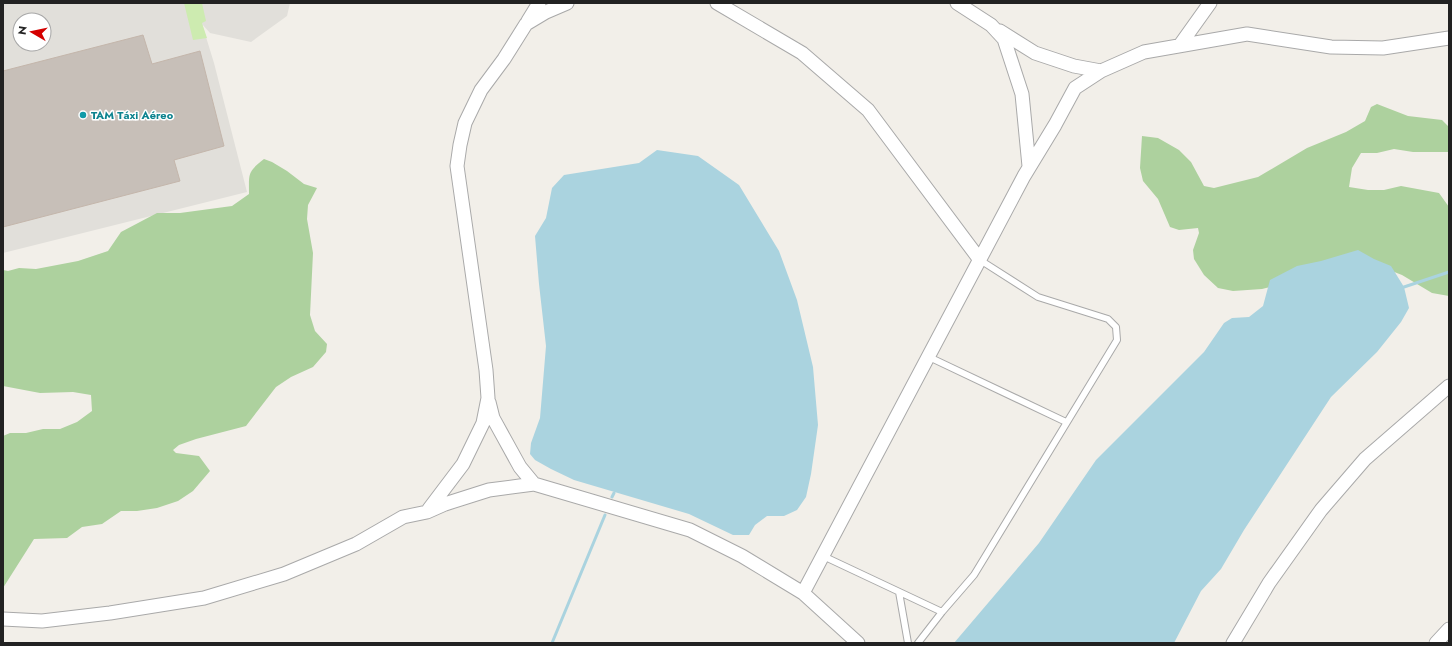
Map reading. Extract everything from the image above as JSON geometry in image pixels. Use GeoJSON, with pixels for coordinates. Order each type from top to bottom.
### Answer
{"type":"FeatureCollection","features":[{"type":"Feature","properties":{"kind":"street"},"geometry":{"type":"LineString","coordinates":[[534,484],[520,467],[493,418],[488,398],[486,370],[458,166],[463,130],[471,109],[481,90],[504,59],[539,3]]}},
{"type":"Feature","properties":{"kind":"street"},"geometry":{"type":"LineString","coordinates":[[526,24],[546,12],[567,3]]}},
{"type":"Feature","properties":{"kind":"street"},"geometry":{"type":"LineString","coordinates":[[717,3],[802,53],[868,110],[980,260]]}},
{"type":"Feature","properties":{"kind":"street"},"geometry":{"type":"LineString","coordinates":[[957,3],[1035,53],[1074,66],[1101,71]]}},
{"type":"Feature","properties":{"kind":"street"},"geometry":{"type":"LineString","coordinates":[[975,3],[991,25],[1004,39],[1022,94],[1030,166]]}},
{"type":"Feature","properties":{"kind":"street"},"geometry":{"type":"LineString","coordinates":[[1180,45],[1210,3]]}},
{"type":"Feature","properties":{"kind":"street"},"geometry":{"type":"LineString","coordinates":[[803,593],[1030,166],[1075,88],[1101,71],[1144,52],[1247,34],[1331,48],[1382,48],[1449,38]]}},
{"type":"Feature","properties":{"kind":"street"},"geometry":{"type":"LineString","coordinates":[[1233,643],[1269,583],[1321,510],[1365,459],[1449,386]]}},
{"type":"Feature","properties":{"kind":"street"},"geometry":{"type":"LineString","coordinates":[[427,512],[463,464],[483,423],[488,398]]}},
{"type":"Feature","properties":{"kind":"street"},"geometry":{"type":"LineString","coordinates":[[3,619],[42,621],[110,613],[204,598],[284,574],[356,544],[403,517],[427,512],[445,504],[489,490],[534,484],[690,530],[742,556],[803,593],[858,643]]}},
{"type":"Feature","properties":{"kind":"street"},"geometry":{"type":"LineString","coordinates":[[1436,643],[1449,629]]}},
{"type":"Feature","properties":{"kind":"lane"},"geometry":{"type":"LineString","coordinates":[[918,643],[974,575],[1117,340],[1116,327],[1108,319],[1038,297],[980,260]]}},
{"type":"Feature","properties":{"kind":"lane"},"geometry":{"type":"LineString","coordinates":[[928,357],[1066,422]]}},
{"type":"Feature","properties":{"kind":"lane"},"geometry":{"type":"LineString","coordinates":[[823,556],[942,612]]}},
{"type":"Feature","properties":{"kind":"lane"},"geometry":{"type":"LineString","coordinates":[[899,592],[908,643]]}},
{"type":"Feature","properties":{"kind":"shaded area"},"geometry":{"type":"Polygon","coordinates":[[[3,3],[290,3],[287,16],[251,42],[210,33],[202,24],[214,63],[247,192],[3,253],[3,3]]]}},
{"type":"Feature","properties":{"kind":"green space"},"geometry":{"type":"Polygon","coordinates":[[[184,3],[202,3],[206,21],[202,23],[207,38],[193,40],[184,3]]]}},
{"type":"Feature","properties":{"kind":"green space"},"geometry":{"type":"Polygon","coordinates":[[[1377,104],[1408,116],[1442,120],[1449,127],[1449,152],[1413,152],[1394,149],[1377,153],[1361,153],[1352,168],[1349,187],[1368,190],[1384,190],[1401,186],[1439,193],[1449,207],[1449,296],[1432,293],[1402,275],[1371,263],[1262,289],[1233,291],[1218,288],[1204,275],[1194,259],[1193,250],[1199,233],[1198,228],[1179,230],[1170,227],[1158,199],[1143,181],[1140,168],[1142,136],[1158,138],[1179,150],[1191,162],[1204,186],[1214,188],[1258,177],[1307,148],[1346,132],[1365,121],[1371,107],[1377,104]]]}},
{"type":"Feature","properties":{"kind":"green space"},"geometry":{"type":"Polygon","coordinates":[[[264,159],[287,171],[304,184],[317,188],[308,205],[307,219],[313,253],[310,315],[315,331],[327,344],[326,352],[313,367],[291,377],[276,387],[246,426],[196,439],[179,445],[173,450],[176,453],[199,456],[210,471],[193,491],[178,501],[157,508],[137,511],[121,511],[102,524],[82,527],[67,538],[34,539],[3,588],[3,436],[10,433],[26,433],[43,429],[60,429],[77,422],[92,411],[91,395],[73,392],[40,393],[3,386],[3,270],[8,271],[19,268],[36,269],[78,261],[108,251],[121,232],[157,213],[180,213],[232,206],[249,194],[250,174],[254,167],[264,159]]]}},
{"type":"Feature","properties":{"kind":"water"},"geometry":{"type":"Polygon","coordinates":[[[657,150],[698,156],[739,185],[779,251],[797,300],[813,367],[818,425],[811,474],[806,497],[797,510],[784,516],[767,516],[755,525],[749,535],[733,535],[689,514],[574,480],[535,460],[530,454],[531,443],[540,418],[546,346],[535,236],[546,218],[552,188],[564,175],[639,163],[657,150]]]}},
{"type":"Feature","properties":{"kind":"water"},"geometry":{"type":"Polygon","coordinates":[[[1358,250],[1391,266],[1404,287],[1409,308],[1401,322],[1377,352],[1331,397],[1244,530],[1221,569],[1201,591],[1174,643],[954,643],[1039,543],[1096,460],[1204,352],[1224,323],[1232,318],[1249,317],[1263,306],[1270,280],[1297,266],[1321,261],[1358,250]]]}},
{"type":"Feature","properties":{"kind":"building","name":"TAM Táxi Aéreo"},"geometry":{"type":"Polygon","coordinates":[[[143,35],[152,64],[200,51],[224,146],[174,160],[180,181],[3,227],[3,71],[143,35]]]}},
{"type":"Feature","properties":{"kind":"waterway"},"geometry":{"type":"LineString","coordinates":[[1404,287],[1449,272]]}},
{"type":"Feature","properties":{"kind":"waterway"},"geometry":{"type":"LineString","coordinates":[[612,497],[614,493]]}},
{"type":"Feature","properties":{"kind":"waterway"},"geometry":{"type":"LineString","coordinates":[[552,643],[605,515]]}},
{"type":"Feature","properties":{"kind":"place","name":"TAM Táxi Aéreo"},"geometry":{"type":"Point","coordinates":[83,115]}}]}
